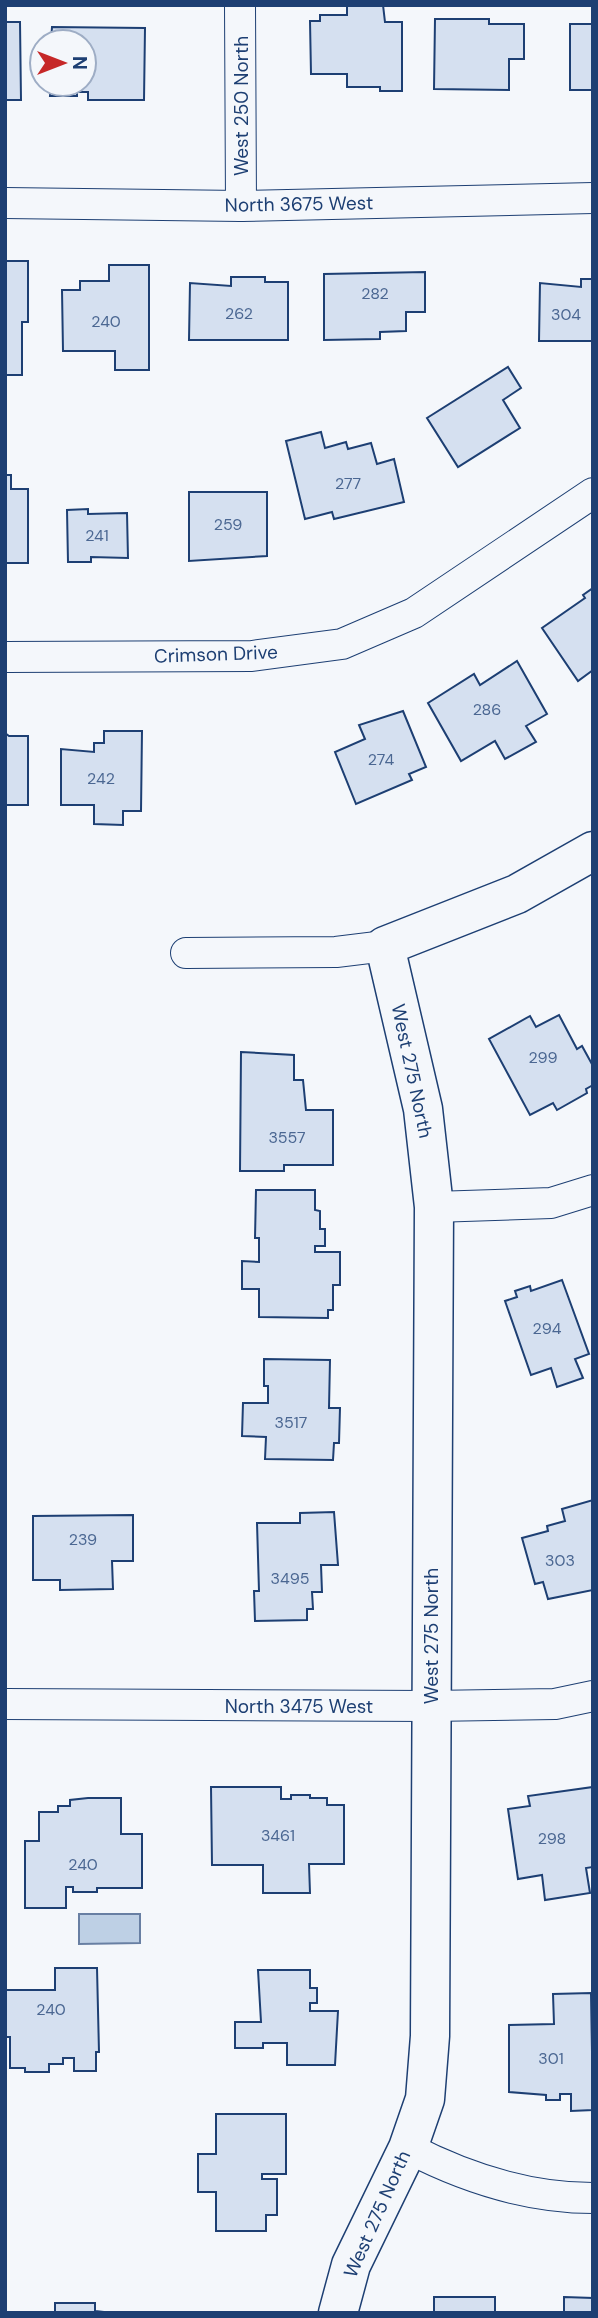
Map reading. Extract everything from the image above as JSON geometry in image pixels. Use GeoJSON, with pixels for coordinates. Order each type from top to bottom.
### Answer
{"type":"FeatureCollection","features":[{"type":"Feature","properties":{"kind":"street","name":"West 250 North"},"geometry":{"type":"LineString","coordinates":[[240,5],[241,206]]}},
{"type":"Feature","properties":{"kind":"street","name":"North 3675 West"},"geometry":{"type":"LineString","coordinates":[[5,203],[241,206],[593,198]]}},
{"type":"Feature","properties":{"kind":"street","name":"Crimson Drive"},"geometry":{"type":"LineString","coordinates":[[5,657],[252,656],[342,644],[414,613],[593,493]]}},
{"type":"Feature","properties":{"kind":"street"},"geometry":{"type":"LineString","coordinates":[[186,953],[336,952],[385,946],[517,894],[593,851]]}},
{"type":"Feature","properties":{"kind":"street","name":"West 275 North"},"geometry":{"type":"LineString","coordinates":[[338,2313],[351,2265],[408,2148],[425,2099],[430,2036],[434,1207],[423,1109],[385,946]]}},
{"type":"Feature","properties":{"kind":"street"},"geometry":{"type":"LineString","coordinates":[[434,1207],[551,1203],[593,1190]]}},
{"type":"Feature","properties":{"kind":"street","name":"North 3475 West"},"geometry":{"type":"LineString","coordinates":[[5,1704],[430,1706],[555,1704],[593,1696]]}},
{"type":"Feature","properties":{"kind":"street"},"geometry":{"type":"LineString","coordinates":[[408,2148],[438,2164],[494,2183],[565,2198],[593,2198]]}},
{"type":"Feature","properties":{"kind":"water"},"geometry":{"type":"Polygon","coordinates":[[[79,1914],[140,1914],[140,1943],[79,1944],[79,1914]]]}},
{"type":"Feature","properties":{"kind":"building"},"geometry":{"type":"Polygon","coordinates":[[[347,5],[383,5],[385,22],[402,22],[402,91],[380,91],[380,87],[347,87],[347,74],[311,74],[310,21],[320,21],[320,15],[347,15],[347,5]]]}},
{"type":"Feature","properties":{"kind":"building"},"geometry":{"type":"Polygon","coordinates":[[[435,19],[489,19],[489,24],[524,24],[524,59],[509,59],[509,90],[434,89],[435,19]]]}},
{"type":"Feature","properties":{"kind":"building"},"geometry":{"type":"Polygon","coordinates":[[[5,22],[20,22],[21,100],[5,100],[5,22]]]}},
{"type":"Feature","properties":{"kind":"building"},"geometry":{"type":"Polygon","coordinates":[[[570,24],[593,24],[593,90],[570,90],[570,24]]]}},
{"type":"Feature","properties":{"kind":"building"},"geometry":{"type":"Polygon","coordinates":[[[52,27],[145,28],[144,100],[88,100],[98,98],[98,28],[52,27]]]}},
{"type":"Feature","properties":{"kind":"building"},"geometry":{"type":"Polygon","coordinates":[[[5,261],[28,261],[28,322],[22,322],[22,375],[5,375],[5,261]]]}},
{"type":"Feature","properties":{"kind":"building"},"geometry":{"type":"Polygon","coordinates":[[[109,265],[149,265],[149,370],[115,370],[115,351],[63,351],[62,290],[80,290],[80,281],[109,281],[109,265]]]}},
{"type":"Feature","properties":{"kind":"building"},"geometry":{"type":"Polygon","coordinates":[[[425,272],[425,312],[406,312],[406,331],[380,332],[380,339],[324,340],[324,274],[425,272]]]}},
{"type":"Feature","properties":{"kind":"building"},"geometry":{"type":"Polygon","coordinates":[[[231,277],[265,277],[265,282],[288,282],[288,340],[189,340],[190,283],[231,286],[231,277]]]}},
{"type":"Feature","properties":{"kind":"building"},"geometry":{"type":"Polygon","coordinates":[[[581,279],[593,279],[593,341],[539,341],[540,283],[581,287],[581,279]]]}},
{"type":"Feature","properties":{"kind":"building"},"geometry":{"type":"Polygon","coordinates":[[[508,367],[521,388],[503,400],[520,428],[458,467],[427,418],[508,367]]]}},
{"type":"Feature","properties":{"kind":"building"},"geometry":{"type":"Polygon","coordinates":[[[321,432],[325,448],[346,442],[348,449],[371,443],[377,464],[394,459],[404,502],[334,519],[332,512],[305,519],[286,441],[321,432]]]}},
{"type":"Feature","properties":{"kind":"building"},"geometry":{"type":"Polygon","coordinates":[[[5,475],[11,475],[11,489],[28,489],[28,563],[5,563],[5,475]]]}},
{"type":"Feature","properties":{"kind":"building"},"geometry":{"type":"Polygon","coordinates":[[[189,492],[267,492],[267,556],[189,561],[189,492]]]}},
{"type":"Feature","properties":{"kind":"building"},"geometry":{"type":"Polygon","coordinates":[[[88,509],[88,514],[127,513],[128,558],[91,557],[91,562],[68,562],[67,510],[88,509]]]}},
{"type":"Feature","properties":{"kind":"building"},"geometry":{"type":"Polygon","coordinates":[[[593,588],[593,670],[578,681],[542,628],[585,598],[583,595],[593,588]]]}},
{"type":"Feature","properties":{"kind":"building"},"geometry":{"type":"Polygon","coordinates":[[[517,661],[547,714],[526,726],[536,742],[505,759],[495,741],[461,761],[428,703],[474,674],[480,685],[517,661]]]}},
{"type":"Feature","properties":{"kind":"building"},"geometry":{"type":"Polygon","coordinates":[[[403,711],[426,767],[409,774],[412,780],[356,804],[335,752],[365,739],[359,725],[403,711]]]}},
{"type":"Feature","properties":{"kind":"building"},"geometry":{"type":"Polygon","coordinates":[[[104,731],[142,731],[141,811],[123,811],[123,825],[94,824],[94,805],[61,805],[61,749],[94,752],[94,743],[104,743],[104,731]]]}},
{"type":"Feature","properties":{"kind":"building"},"geometry":{"type":"Polygon","coordinates":[[[5,733],[9,736],[28,736],[28,805],[5,805],[5,733]]]}},
{"type":"Feature","properties":{"kind":"building"},"geometry":{"type":"Polygon","coordinates":[[[559,1015],[577,1049],[582,1046],[593,1066],[593,1085],[586,1089],[587,1093],[557,1110],[553,1103],[530,1115],[489,1039],[530,1016],[536,1027],[559,1015]]]}},
{"type":"Feature","properties":{"kind":"building"},"geometry":{"type":"Polygon","coordinates":[[[241,1052],[294,1055],[294,1080],[303,1080],[306,1110],[333,1110],[333,1165],[284,1165],[284,1171],[240,1171],[241,1052]]]}},
{"type":"Feature","properties":{"kind":"building"},"geometry":{"type":"Polygon","coordinates":[[[256,1190],[315,1190],[315,1210],[320,1211],[320,1229],[325,1229],[325,1246],[315,1246],[315,1252],[340,1252],[340,1285],[333,1285],[333,1310],[328,1310],[328,1318],[259,1317],[259,1289],[242,1289],[242,1261],[259,1262],[259,1238],[255,1238],[256,1190]]]}},
{"type":"Feature","properties":{"kind":"building"},"geometry":{"type":"Polygon","coordinates":[[[562,1280],[589,1354],[575,1359],[583,1378],[557,1387],[551,1368],[531,1375],[505,1301],[517,1297],[515,1291],[530,1286],[531,1291],[562,1280]]]}},
{"type":"Feature","properties":{"kind":"building"},"geometry":{"type":"Polygon","coordinates":[[[264,1359],[330,1360],[329,1408],[340,1408],[339,1443],[334,1443],[333,1460],[265,1459],[266,1437],[242,1436],[243,1403],[268,1403],[268,1386],[264,1386],[264,1359]]]}},
{"type":"Feature","properties":{"kind":"building"},"geometry":{"type":"Polygon","coordinates":[[[593,1500],[593,1590],[548,1599],[543,1582],[535,1584],[522,1538],[548,1531],[547,1526],[565,1521],[562,1509],[593,1500]]]}},
{"type":"Feature","properties":{"kind":"building"},"geometry":{"type":"Polygon","coordinates":[[[334,1512],[338,1565],[321,1565],[322,1592],[312,1592],[313,1609],[307,1609],[307,1620],[255,1621],[254,1591],[259,1591],[257,1523],[300,1523],[300,1513],[334,1512]]]}},
{"type":"Feature","properties":{"kind":"building"},"geometry":{"type":"Polygon","coordinates":[[[133,1515],[133,1561],[112,1561],[113,1589],[60,1590],[60,1580],[33,1580],[33,1516],[133,1515]]]}},
{"type":"Feature","properties":{"kind":"building"},"geometry":{"type":"Polygon","coordinates":[[[211,1787],[281,1787],[281,1799],[291,1799],[291,1795],[310,1795],[310,1798],[327,1798],[327,1805],[344,1805],[344,1864],[309,1864],[310,1893],[263,1893],[263,1865],[212,1865],[211,1787]]]}},
{"type":"Feature","properties":{"kind":"building"},"geometry":{"type":"Polygon","coordinates":[[[593,1787],[593,1867],[586,1868],[590,1893],[545,1900],[542,1875],[518,1879],[508,1809],[530,1806],[528,1796],[593,1787]]]}},
{"type":"Feature","properties":{"kind":"building"},"geometry":{"type":"Polygon","coordinates":[[[121,1798],[121,1834],[142,1834],[142,1888],[97,1888],[97,1892],[73,1892],[73,1887],[66,1887],[66,1908],[25,1908],[25,1841],[39,1841],[39,1812],[58,1812],[58,1806],[70,1806],[70,1800],[121,1798]]]}},
{"type":"Feature","properties":{"kind":"building"},"geometry":{"type":"Polygon","coordinates":[[[55,1968],[97,1968],[99,2052],[96,2052],[96,2071],[74,2071],[74,2058],[63,2058],[63,2064],[49,2064],[49,2072],[25,2072],[25,2068],[10,2068],[10,2037],[5,2037],[5,1990],[55,1990],[55,1968]]]}},
{"type":"Feature","properties":{"kind":"building"},"geometry":{"type":"Polygon","coordinates":[[[258,1970],[310,1970],[310,1988],[317,1988],[317,2003],[310,2003],[310,2011],[338,2011],[335,2065],[287,2065],[287,2043],[263,2043],[263,2048],[235,2048],[235,2022],[261,2022],[258,1970]]]}},
{"type":"Feature","properties":{"kind":"building"},"geometry":{"type":"Polygon","coordinates":[[[591,1993],[593,2110],[571,2111],[571,2094],[560,2094],[560,2100],[546,2100],[546,2095],[509,2092],[509,2025],[554,2024],[553,1994],[591,1993]]]}},
{"type":"Feature","properties":{"kind":"building"},"geometry":{"type":"Polygon","coordinates":[[[216,2114],[286,2114],[286,2174],[262,2174],[262,2179],[277,2179],[277,2215],[266,2215],[266,2231],[216,2231],[216,2192],[198,2192],[198,2154],[216,2154],[216,2114]]]}},
{"type":"Feature","properties":{"kind":"building"},"geometry":{"type":"Polygon","coordinates":[[[434,2297],[495,2297],[495,2313],[434,2313],[434,2297]]]}},
{"type":"Feature","properties":{"kind":"building"},"geometry":{"type":"Polygon","coordinates":[[[564,2297],[593,2298],[593,2313],[564,2313],[564,2297]]]}},
{"type":"Feature","properties":{"kind":"building"},"geometry":{"type":"Polygon","coordinates":[[[55,2303],[95,2303],[95,2311],[113,2313],[55,2313],[55,2303]]]}}]}
